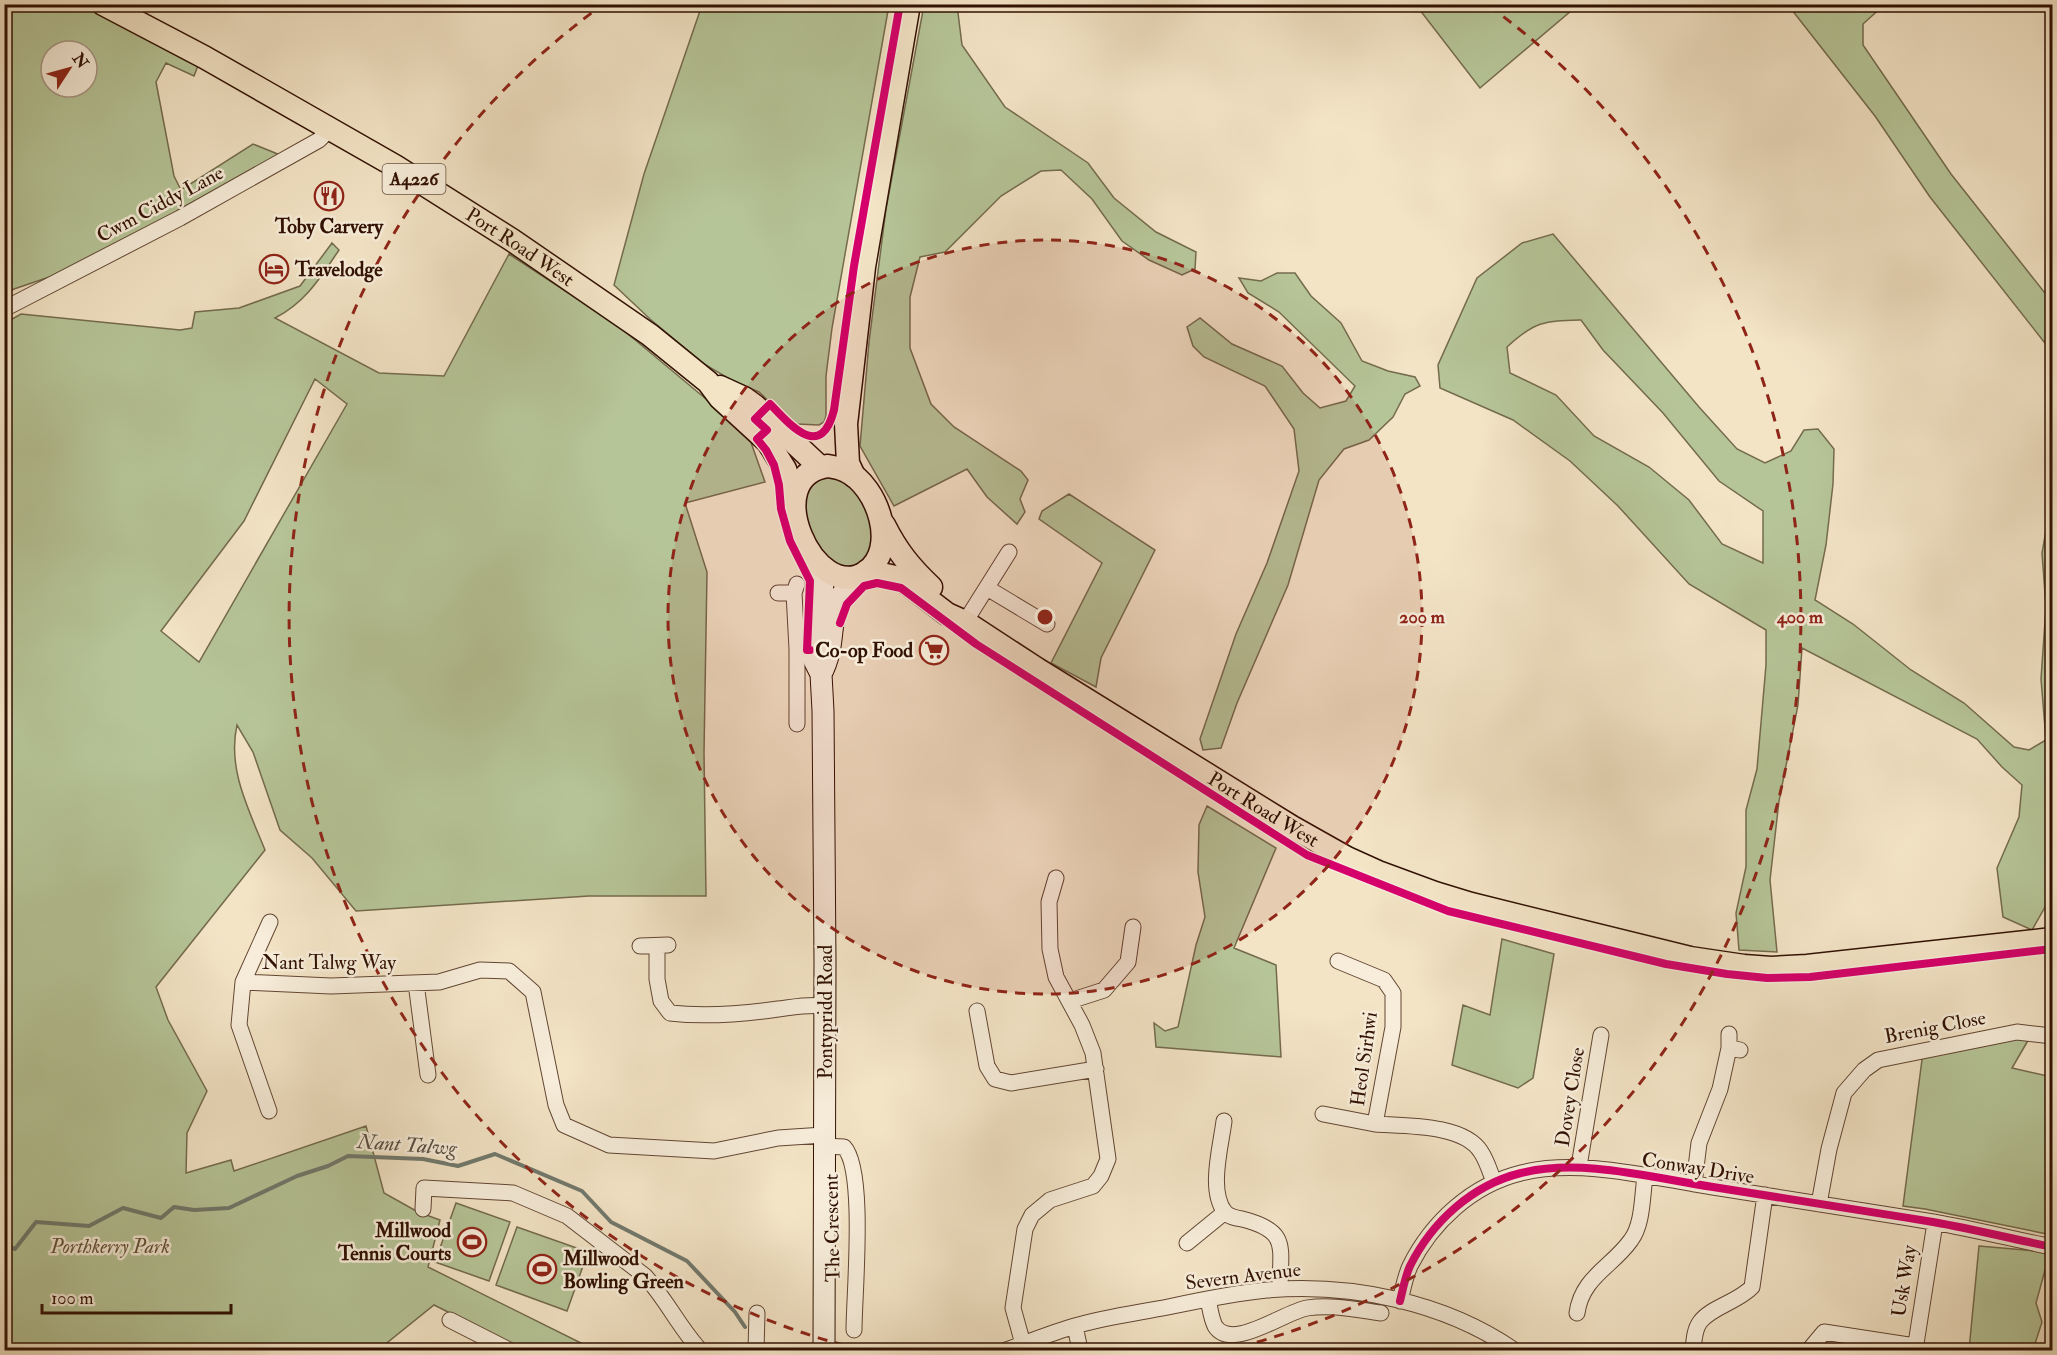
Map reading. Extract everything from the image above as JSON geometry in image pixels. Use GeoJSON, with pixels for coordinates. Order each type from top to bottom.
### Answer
{"type":"FeatureCollection","features":[{"type":"Feature","properties":{"kind":"main road","name":"Port Road West"},"geometry":{"type":"LineString","coordinates":[[103,4],[204,57],[394,166],[512,240],[650,335],[708,382],[720,398],[768,442],[785,469],[794,496]]}},
{"type":"Feature","properties":{"kind":"main road"},"geometry":{"type":"LineString","coordinates":[[854,476],[836,467],[822,467],[803,478],[794,496],[799,530],[807,548],[820,568],[835,576],[847,578],[864,573],[878,559],[883,544],[879,516],[870,494],[854,476],[848,463],[846,424],[864,267],[909,4]]}},
{"type":"Feature","properties":{"kind":"main road","name":"Port Road West"},"geometry":{"type":"LineString","coordinates":[[708,382],[736,394],[755,406],[822,467]]}},
{"type":"Feature","properties":{"kind":"main road"},"geometry":{"type":"LineString","coordinates":[[822,467],[838,434],[846,424]]}},
{"type":"Feature","properties":{"kind":"main road","name":"Port Road West"},"geometry":{"type":"LineString","coordinates":[[879,516],[895,547],[910,567],[953,606],[965,622]]}},
{"type":"Feature","properties":{"kind":"main road","name":"Pontypridd Road"},"geometry":{"type":"LineString","coordinates":[[820,568],[823,593],[815,638],[814,660],[821,674],[823,711],[824,1350]]}},
{"type":"Feature","properties":{"kind":"main road","name":"Port Road West"},"geometry":{"type":"LineString","coordinates":[[864,573],[900,578],[947,614],[965,622],[1311,838],[1378,872],[1427,891],[1690,958],[1762,967],[1807,966],[2052,939]]}},
{"type":"Feature","properties":{"kind":"main road","name":"Pontypridd Road"},"geometry":{"type":"LineString","coordinates":[[821,674],[829,660],[837,604],[843,591],[864,573]]}},
{"type":"Feature","properties":{"kind":"street","name":"Cwm Ciddy Lane"},"geometry":{"type":"LineString","coordinates":[[4,309],[236,187],[320,140],[330,129]]}},
{"type":"Feature","properties":{"kind":"street"},"geometry":{"type":"LineString","coordinates":[[965,622],[1009,552]]}},
{"type":"Feature","properties":{"kind":"street"},"geometry":{"type":"LineString","coordinates":[[987,588],[1047,624]]}},
{"type":"Feature","properties":{"kind":"street"},"geometry":{"type":"LineString","coordinates":[[790,590],[797,717],[823,711]]}},
{"type":"Feature","properties":{"kind":"street"},"geometry":{"type":"LineString","coordinates":[[1023,1344],[1013,1308],[1025,1229],[1032,1215],[1050,1200],[1093,1186],[1101,1176],[1108,1159],[1096,1069],[1087,1035],[1056,977],[1050,949],[1049,902],[1056,878]]}},
{"type":"Feature","properties":{"kind":"street","name":"Nant Talwg Way"},"geometry":{"type":"LineString","coordinates":[[269,1111],[239,1025],[243,982],[270,922]]}},
{"type":"Feature","properties":{"kind":"street"},"geometry":{"type":"LineString","coordinates":[[1070,1001],[1104,990],[1128,962],[1133,927]]}},
{"type":"Feature","properties":{"kind":"street"},"geometry":{"type":"LineString","coordinates":[[640,946],[662,946],[657,979],[661,1000],[670,1013],[690,1015],[808,1005],[825,1006]]}},
{"type":"Feature","properties":{"kind":"street","name":"Heol Sirhwi"},"geometry":{"type":"LineString","coordinates":[[1338,961],[1384,980],[1393,993],[1394,1027],[1375,1124]]}},
{"type":"Feature","properties":{"kind":"street","name":"Nant Talwg Way"},"geometry":{"type":"LineString","coordinates":[[243,982],[331,986],[416,983],[439,982],[480,970],[509,971],[533,992],[556,1105],[564,1125],[609,1145],[714,1151],[778,1138],[824,1140]]}},
{"type":"Feature","properties":{"kind":"street","name":"Nant Talwg Way"},"geometry":{"type":"LineString","coordinates":[[416,983],[428,1075]]}},
{"type":"Feature","properties":{"kind":"street"},"geometry":{"type":"LineString","coordinates":[[977,1011],[987,1066],[995,1078],[1011,1083],[1096,1069]]}},
{"type":"Feature","properties":{"kind":"street","name":"Brenig Close"},"geometry":{"type":"LineString","coordinates":[[1819,1204],[1829,1149],[1844,1093],[1864,1070],[1878,1060],[2017,1032],[2052,1036]]}},
{"type":"Feature","properties":{"kind":"street","name":"Dovey Close"},"geometry":{"type":"LineString","coordinates":[[1580,1166],[1601,1035]]}},
{"type":"Feature","properties":{"kind":"street"},"geometry":{"type":"LineString","coordinates":[[1694,1184],[1700,1143],[1720,1089],[1733,1044]]}},
{"type":"Feature","properties":{"kind":"street","name":"Heol Sirhwi"},"geometry":{"type":"LineString","coordinates":[[1323,1114],[1375,1124],[1444,1130],[1467,1137],[1481,1151],[1494,1182]]}},
{"type":"Feature","properties":{"kind":"street"},"geometry":{"type":"LineString","coordinates":[[1224,1121],[1216,1187],[1225,1212],[1230,1216],[1261,1224],[1273,1231],[1280,1244],[1280,1289]]}},
{"type":"Feature","properties":{"kind":"street","name":"The Crescent"},"geometry":{"type":"LineString","coordinates":[[824,1140],[844,1147],[848,1151],[852,1166],[857,1206],[854,1330]]}},
{"type":"Feature","properties":{"kind":"street","name":"Conway Drive"},"geometry":{"type":"LineString","coordinates":[[1400,1301],[1410,1268],[1429,1234],[1464,1199],[1494,1182],[1519,1173],[1548,1167],[1580,1166],[1935,1222],[2052,1247]]}},
{"type":"Feature","properties":{"kind":"street"},"geometry":{"type":"LineString","coordinates":[[1577,1313],[1579,1299],[1593,1278],[1631,1240],[1634,1234],[1640,1216],[1645,1176]]}},
{"type":"Feature","properties":{"kind":"street"},"geometry":{"type":"LineString","coordinates":[[423,1209],[424,1188],[513,1193],[567,1216],[645,1276],[700,1350]]}},
{"type":"Feature","properties":{"kind":"street"},"geometry":{"type":"LineString","coordinates":[[1693,1350],[1695,1334],[1700,1322],[1709,1314],[1745,1294],[1752,1287],[1765,1196]]}},
{"type":"Feature","properties":{"kind":"street"},"geometry":{"type":"LineString","coordinates":[[1187,1243],[1225,1212]]}},
{"type":"Feature","properties":{"kind":"street","name":"Usk Way"},"geometry":{"type":"LineString","coordinates":[[1809,1350],[1824,1332],[1915,1348],[1935,1222]]}},
{"type":"Feature","properties":{"kind":"street","name":"Severn Avenue"},"geometry":{"type":"LineString","coordinates":[[1006,1350],[1075,1326],[1208,1299],[1280,1289],[1339,1291],[1400,1301],[1464,1323],[1514,1350]]}},
{"type":"Feature","properties":{"kind":"street"},"geometry":{"type":"LineString","coordinates":[[1208,1299],[1215,1325],[1219,1331],[1228,1336],[1248,1333],[1283,1316],[1307,1308],[1344,1308],[1381,1313]]}},
{"type":"Feature","properties":{"kind":"street"},"geometry":{"type":"LineString","coordinates":[[756,1350],[757,1313]]}},
{"type":"Feature","properties":{"kind":"street"},"geometry":{"type":"LineString","coordinates":[[450,1320],[509,1350]]}},
{"type":"Feature","properties":{"kind":"street"},"geometry":{"type":"LineString","coordinates":[[1075,1326],[1080,1350]]}},
{"type":"Feature","properties":{"kind":"green space"},"geometry":{"type":"Polygon","coordinates":[[[5,5],[80,5],[128,26],[199,63],[194,76],[166,63],[156,82],[174,176],[181,190],[253,144],[280,155],[229,186],[67,271],[5,294],[5,5]]]}},
{"type":"Feature","properties":{"kind":"green space"},"geometry":{"type":"Polygon","coordinates":[[[702,5],[889,5],[832,328],[826,376],[826,416],[824,422],[819,425],[797,424],[789,421],[759,392],[733,381],[704,364],[650,319],[614,285],[644,174],[702,5]]]}},
{"type":"Feature","properties":{"kind":"green space"},"geometry":{"type":"Polygon","coordinates":[[[924,5],[957,5],[962,45],[1005,107],[1088,163],[1114,198],[1156,232],[1196,252],[1195,269],[1182,275],[1149,260],[1122,241],[1092,199],[1061,170],[1041,171],[1001,196],[945,252],[920,257],[910,297],[910,348],[931,404],[954,427],[1021,471],[1028,480],[1020,499],[1025,512],[1017,524],[987,497],[967,469],[894,506],[860,446],[869,342],[886,209],[924,5]]]}},
{"type":"Feature","properties":{"kind":"green space"},"geometry":{"type":"Polygon","coordinates":[[[1416,5],[1497,5],[1502,10],[1507,5],[1578,5],[1480,88],[1416,5]]]}},
{"type":"Feature","properties":{"kind":"green space"},"geometry":{"type":"Polygon","coordinates":[[[1788,5],[1884,5],[1863,24],[1863,45],[1951,174],[2052,302],[2052,352],[1930,197],[1875,116],[1788,5]]]}},
{"type":"Feature","properties":{"kind":"green space"},"geometry":{"type":"Polygon","coordinates":[[[1553,234],[1737,449],[1765,463],[1791,451],[1804,430],[1818,429],[1834,449],[1833,484],[1826,545],[1815,600],[1853,624],[1911,670],[1964,703],[2014,747],[2029,750],[2046,740],[2041,679],[2046,607],[2042,553],[2052,497],[2052,766],[2049,773],[2052,810],[2052,888],[2049,900],[2032,930],[2003,917],[1997,868],[2019,817],[2022,785],[1977,739],[1802,648],[1798,705],[1779,801],[1770,880],[1777,952],[1739,950],[1736,913],[1746,867],[1746,810],[1757,769],[1766,665],[1766,630],[1689,584],[1618,506],[1570,461],[1513,420],[1440,388],[1438,365],[1477,278],[1522,243],[1553,234]],[[1581,320],[1541,324],[1525,332],[1507,347],[1510,373],[1556,395],[1594,436],[1649,467],[1689,500],[1722,544],[1763,563],[1763,511],[1719,481],[1663,413],[1603,350],[1581,320]]]}},
{"type":"Feature","properties":{"kind":"green space","name":"Porthkerry Park"},"geometry":{"type":"Polygon","coordinates":[[[332,243],[339,250],[319,280],[295,305],[275,318],[379,373],[444,376],[509,254],[616,324],[748,434],[765,482],[685,503],[707,572],[704,753],[706,896],[589,896],[356,911],[312,858],[280,830],[253,752],[237,725],[235,757],[237,773],[246,804],[265,850],[156,987],[168,1020],[207,1091],[187,1133],[186,1173],[231,1160],[234,1171],[366,1126],[384,1193],[418,1212],[440,1220],[428,1267],[595,1350],[524,1350],[434,1305],[383,1346],[278,1350],[5,1350],[5,323],[21,314],[180,330],[192,328],[195,312],[239,308],[300,286],[332,243]],[[315,379],[244,521],[161,631],[199,662],[347,404],[315,379]]]}},
{"type":"Feature","properties":{"kind":"green space"},"geometry":{"type":"Polygon","coordinates":[[[1277,273],[1295,273],[1311,296],[1341,323],[1362,361],[1388,371],[1415,377],[1420,386],[1405,394],[1393,417],[1369,440],[1344,449],[1319,480],[1288,585],[1237,703],[1221,748],[1203,750],[1200,739],[1236,634],[1267,563],[1299,471],[1294,429],[1265,386],[1204,357],[1193,346],[1187,327],[1200,318],[1232,344],[1282,366],[1303,393],[1320,408],[1346,401],[1355,386],[1279,312],[1248,293],[1239,278],[1261,281],[1277,273]]]}},
{"type":"Feature","properties":{"kind":"green space"},"geometry":{"type":"Polygon","coordinates":[[[824,476],[843,478],[859,497],[868,513],[872,530],[871,554],[854,568],[831,564],[811,534],[803,500],[816,480],[824,476]]]}},
{"type":"Feature","properties":{"kind":"green space"},"geometry":{"type":"Polygon","coordinates":[[[1069,494],[1155,550],[1101,658],[1096,687],[1051,663],[1102,563],[1039,519],[1042,511],[1069,494]]]}},
{"type":"Feature","properties":{"kind":"green space"},"geometry":{"type":"Polygon","coordinates":[[[1207,806],[1276,848],[1234,948],[1276,965],[1281,1057],[1156,1047],[1154,1023],[1165,1031],[1178,1027],[1196,945],[1205,917],[1198,872],[1199,825],[1207,806]]]}},
{"type":"Feature","properties":{"kind":"green space"},"geometry":{"type":"Polygon","coordinates":[[[1502,939],[1554,954],[1533,1078],[1518,1088],[1452,1065],[1463,1005],[1490,1015],[1502,939]]]}},
{"type":"Feature","properties":{"kind":"green space"},"geometry":{"type":"Polygon","coordinates":[[[2030,1037],[2012,1068],[2052,1077],[2052,1235],[1903,1206],[1923,1052],[2030,1037]]]}},
{"type":"Feature","properties":{"kind":"green space","name":"Millwood Tennis Courts"},"geometry":{"type":"Polygon","coordinates":[[[456,1203],[510,1222],[489,1281],[435,1262],[456,1203]]]}},
{"type":"Feature","properties":{"kind":"green space","name":"Millwood Bowling Green"},"geometry":{"type":"Polygon","coordinates":[[[517,1227],[588,1252],[567,1311],[496,1285],[517,1227]]]}},
{"type":"Feature","properties":{"kind":"green space"},"geometry":{"type":"Polygon","coordinates":[[[1979,1246],[2050,1252],[2036,1303],[2042,1322],[2033,1350],[1969,1350],[1979,1246]]]}},
{"type":"Feature","properties":{"kind":"waterway","name":"Nant Talwg"},"geometry":{"type":"LineString","coordinates":[[4,1245],[15,1249],[36,1222],[89,1226],[123,1208],[161,1218],[174,1207],[194,1210],[229,1208],[297,1176],[328,1166],[348,1156],[423,1159],[458,1166],[495,1154],[582,1191],[611,1222],[687,1261],[735,1312],[745,1327]]}},
{"type":"Feature","properties":{"kind":"cycle path"},"geometry":{"type":"LineString","coordinates":[[810,650],[807,650],[810,581],[790,541],[781,509],[774,465],[757,439],[767,430],[755,419],[770,404],[796,429],[814,436],[821,434],[828,425],[834,410],[854,266],[900,4]]}},
{"type":"Feature","properties":{"kind":"cycle path"},"geometry":{"type":"LineString","coordinates":[[840,623],[847,604],[864,586],[877,583],[901,588],[976,644],[1307,855],[1448,911],[1666,964],[1767,978],[1810,977],[2052,949]]}},
{"type":"Feature","properties":{"kind":"cycle path"},"geometry":{"type":"LineString","coordinates":[[1400,1301],[1408,1270],[1419,1250],[1442,1220],[1455,1208],[1486,1186],[1521,1173],[1544,1169],[1592,1168],[1617,1171],[1933,1222],[2052,1247]]}},
{"type":"Feature","properties":{"kind":"place","name":"Toby Carvery"},"geometry":{"type":"Point","coordinates":[329,196]}},
{"type":"Feature","properties":{"kind":"place","name":"Travelodge"},"geometry":{"type":"Point","coordinates":[274,269]}},
{"type":"Feature","properties":{"kind":"place","name":"Co-op Food"},"geometry":{"type":"Point","coordinates":[934,650]}},
{"type":"Feature","properties":{"kind":"place","name":"Millwood Tennis Courts"},"geometry":{"type":"Point","coordinates":[472,1242]}},
{"type":"Feature","properties":{"kind":"place","name":"Millwood Bowling Green"},"geometry":{"type":"Point","coordinates":[542,1269]}}]}
